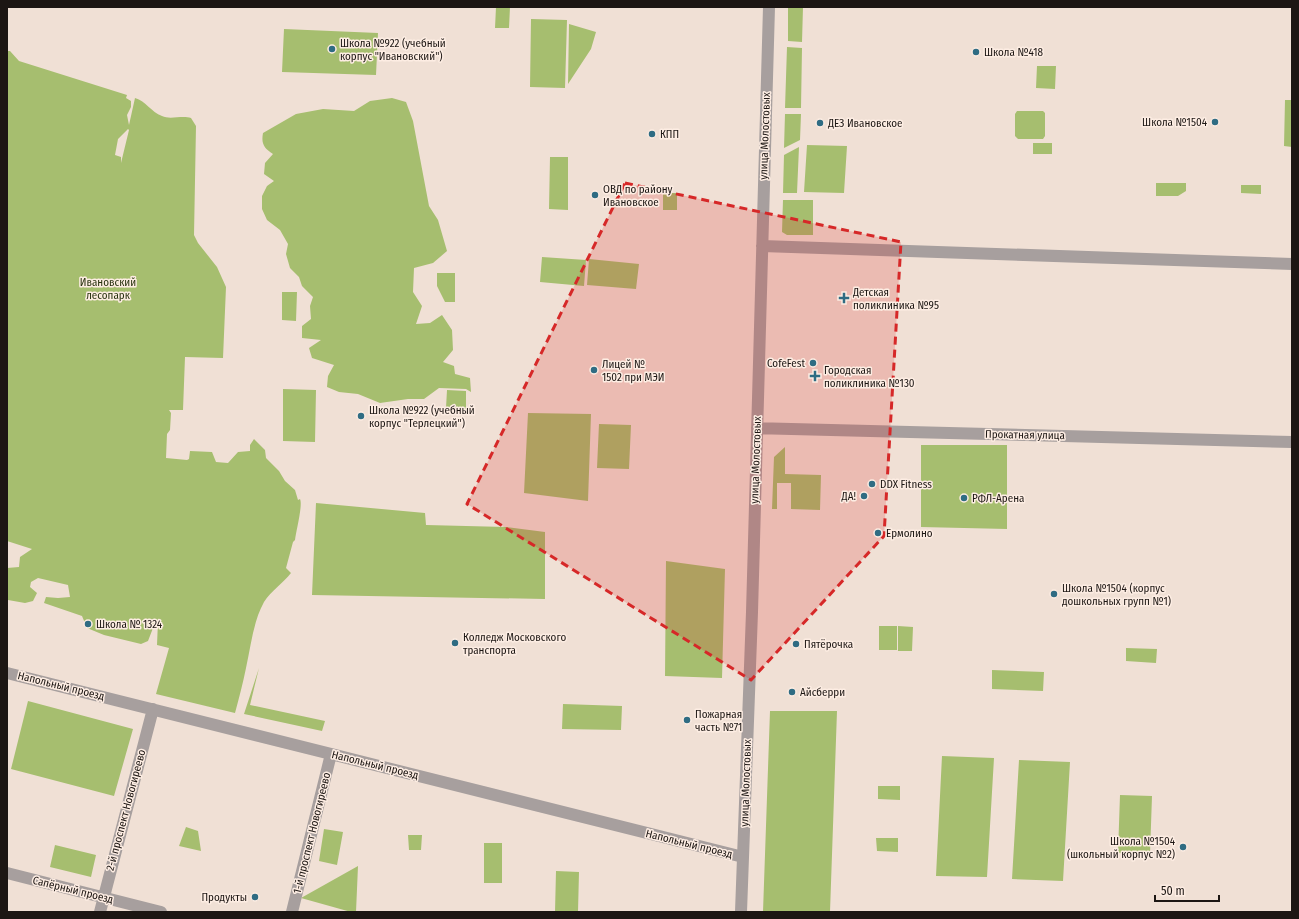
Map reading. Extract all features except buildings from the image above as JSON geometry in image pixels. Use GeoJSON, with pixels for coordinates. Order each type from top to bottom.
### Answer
{"type":"FeatureCollection","features":[{"type":"Feature","properties":{"kind":"street","name":"улица Молостовых"},"geometry":{"type":"LineString","coordinates":[[741,912],[752,612],[769,7]]}},
{"type":"Feature","properties":{"kind":"street"},"geometry":{"type":"LineString","coordinates":[[762,246],[1292,264]]}},
{"type":"Feature","properties":{"kind":"street","name":"Прокатная улица"},"geometry":{"type":"LineString","coordinates":[[757,428],[1292,442]]}},
{"type":"Feature","properties":{"kind":"street","name":"Напольный проезд"},"geometry":{"type":"LineString","coordinates":[[7,673],[743,857]]}},
{"type":"Feature","properties":{"kind":"street","name":"2-й проспект Новогиреево"},"geometry":{"type":"LineString","coordinates":[[100,912],[153,709]]}},
{"type":"Feature","properties":{"kind":"street","name":"1-й проспект Новогиреево"},"geometry":{"type":"LineString","coordinates":[[292,912],[331,754]]}},
{"type":"Feature","properties":{"kind":"street","name":"Сапёрный проезд"},"geometry":{"type":"LineString","coordinates":[[7,874],[161,912]]}},
{"type":"Feature","properties":{"kind":"highlighted area"},"geometry":{"type":"Polygon","coordinates":[[[625,183],[901,242],[884,536],[751,680],[467,504],[625,183]]]}},
{"type":"Feature","properties":{"kind":"green space"},"geometry":{"type":"Polygon","coordinates":[[[496,7],[510,7],[509,28],[495,28],[496,7]]]}},
{"type":"Feature","properties":{"kind":"green space"},"geometry":{"type":"Polygon","coordinates":[[[788,7],[803,7],[802,42],[788,41],[788,7]]]}},
{"type":"Feature","properties":{"kind":"green space"},"geometry":{"type":"Polygon","coordinates":[[[531,19],[567,20],[565,88],[530,87],[531,19]]]}},
{"type":"Feature","properties":{"kind":"green space"},"geometry":{"type":"Polygon","coordinates":[[[569,24],[596,32],[591,49],[568,84],[569,24]]]}},
{"type":"Feature","properties":{"kind":"green space"},"geometry":{"type":"Polygon","coordinates":[[[284,29],[378,33],[376,75],[282,72],[284,29]]]}},
{"type":"Feature","properties":{"kind":"green space"},"geometry":{"type":"Polygon","coordinates":[[[787,47],[802,48],[801,108],[785,108],[787,47]]]}},
{"type":"Feature","properties":{"kind":"green space","name":"Ивановский лесопарк"},"geometry":{"type":"Polygon","coordinates":[[[7,51],[10,51],[19,61],[127,95],[126,98],[131,101],[131,107],[127,115],[129,125],[135,98],[139,99],[162,116],[169,118],[191,118],[196,126],[194,235],[198,243],[217,267],[226,287],[223,358],[185,357],[183,410],[169,410],[171,413],[170,430],[167,434],[166,458],[187,460],[189,459],[190,451],[212,452],[216,462],[228,463],[238,452],[250,451],[250,445],[254,439],[265,450],[266,458],[279,471],[285,481],[295,490],[298,500],[300,499],[301,502],[295,540],[293,542],[286,568],[291,573],[267,598],[260,610],[235,713],[156,694],[169,648],[157,645],[158,621],[153,628],[148,641],[141,644],[104,635],[87,628],[82,616],[44,603],[46,597],[70,597],[68,585],[38,578],[31,582],[30,587],[37,593],[33,601],[25,603],[8,600],[7,568],[19,567],[20,557],[32,549],[7,541],[7,51]],[[128,129],[118,139],[115,155],[121,157],[121,163],[128,129]]]}},
{"type":"Feature","properties":{"kind":"green space"},"geometry":{"type":"Polygon","coordinates":[[[1037,66],[1056,66],[1055,89],[1036,88],[1037,66]]]}},
{"type":"Feature","properties":{"kind":"green space"},"geometry":{"type":"Polygon","coordinates":[[[392,98],[406,102],[413,121],[429,206],[438,220],[447,251],[433,263],[414,268],[413,292],[422,306],[416,324],[430,323],[442,315],[452,330],[453,350],[443,362],[454,366],[455,374],[470,378],[471,392],[466,389],[439,388],[424,399],[408,399],[380,403],[358,394],[339,392],[327,387],[328,376],[334,365],[312,358],[309,348],[321,340],[302,338],[302,326],[311,319],[310,306],[313,297],[302,286],[299,277],[290,268],[286,254],[288,244],[280,230],[267,220],[262,209],[262,196],[267,186],[274,181],[264,174],[265,163],[273,154],[267,150],[262,137],[263,133],[296,114],[323,109],[354,111],[370,101],[392,98]]]}},
{"type":"Feature","properties":{"kind":"green space"},"geometry":{"type":"Polygon","coordinates":[[[1285,100],[1292,100],[1292,147],[1284,146],[1285,100]]]}},
{"type":"Feature","properties":{"kind":"green space"},"geometry":{"type":"Polygon","coordinates":[[[1017,111],[1043,111],[1045,113],[1045,136],[1043,139],[1018,139],[1015,136],[1015,114],[1017,111]]]}},
{"type":"Feature","properties":{"kind":"green space"},"geometry":{"type":"Polygon","coordinates":[[[785,114],[801,114],[800,140],[784,148],[785,114]]]}},
{"type":"Feature","properties":{"kind":"green space"},"geometry":{"type":"Polygon","coordinates":[[[1033,143],[1052,143],[1052,154],[1033,154],[1033,143]]]}},
{"type":"Feature","properties":{"kind":"green space"},"geometry":{"type":"Polygon","coordinates":[[[807,145],[847,146],[844,193],[804,192],[807,145]]]}},
{"type":"Feature","properties":{"kind":"green space"},"geometry":{"type":"Polygon","coordinates":[[[799,147],[797,193],[783,193],[784,155],[799,147]]]}},
{"type":"Feature","properties":{"kind":"green space"},"geometry":{"type":"Polygon","coordinates":[[[550,157],[568,157],[568,210],[549,209],[550,157]]]}},
{"type":"Feature","properties":{"kind":"green space"},"geometry":{"type":"Polygon","coordinates":[[[1156,183],[1186,183],[1186,191],[1178,196],[1156,196],[1156,183]]]}},
{"type":"Feature","properties":{"kind":"green space"},"geometry":{"type":"Polygon","coordinates":[[[1241,185],[1261,185],[1261,194],[1241,193],[1241,185]]]}},
{"type":"Feature","properties":{"kind":"green space"},"geometry":{"type":"Polygon","coordinates":[[[663,193],[677,193],[677,210],[663,210],[663,193]]]}},
{"type":"Feature","properties":{"kind":"green space"},"geometry":{"type":"Polygon","coordinates":[[[783,200],[813,200],[813,235],[787,235],[782,232],[783,200]]]}},
{"type":"Feature","properties":{"kind":"green space"},"geometry":{"type":"Polygon","coordinates":[[[542,257],[586,260],[584,286],[540,282],[542,257]]]}},
{"type":"Feature","properties":{"kind":"green space"},"geometry":{"type":"Polygon","coordinates":[[[589,259],[639,264],[636,289],[587,285],[589,259]]]}},
{"type":"Feature","properties":{"kind":"green space"},"geometry":{"type":"Polygon","coordinates":[[[437,273],[455,273],[455,302],[445,302],[437,286],[437,273]]]}},
{"type":"Feature","properties":{"kind":"green space"},"geometry":{"type":"Polygon","coordinates":[[[282,292],[297,292],[296,321],[282,320],[282,292]]]}},
{"type":"Feature","properties":{"kind":"green space"},"geometry":{"type":"Polygon","coordinates":[[[283,389],[316,390],[315,442],[283,441],[283,389]]]}},
{"type":"Feature","properties":{"kind":"green space"},"geometry":{"type":"Polygon","coordinates":[[[447,390],[466,391],[466,409],[446,408],[447,390]]]}},
{"type":"Feature","properties":{"kind":"green space"},"geometry":{"type":"Polygon","coordinates":[[[528,413],[591,414],[588,501],[524,493],[528,413]]]}},
{"type":"Feature","properties":{"kind":"green space"},"geometry":{"type":"Polygon","coordinates":[[[599,424],[631,425],[629,469],[597,468],[599,424]]]}},
{"type":"Feature","properties":{"kind":"green space","name":"РФЛ-Арена"},"geometry":{"type":"Polygon","coordinates":[[[921,445],[1007,445],[1007,529],[921,527],[921,445]]]}},
{"type":"Feature","properties":{"kind":"green space"},"geometry":{"type":"Polygon","coordinates":[[[785,447],[785,474],[821,475],[820,510],[791,509],[791,483],[777,483],[777,509],[772,509],[774,457],[785,447]]]}},
{"type":"Feature","properties":{"kind":"green space"},"geometry":{"type":"Polygon","coordinates":[[[316,503],[425,513],[426,525],[506,527],[545,532],[545,599],[312,595],[316,503]]]}},
{"type":"Feature","properties":{"kind":"green space"},"geometry":{"type":"Polygon","coordinates":[[[666,561],[725,569],[722,678],[665,676],[666,561]]]}},
{"type":"Feature","properties":{"kind":"green space"},"geometry":{"type":"Polygon","coordinates":[[[879,626],[897,626],[897,650],[879,650],[879,626]]]}},
{"type":"Feature","properties":{"kind":"green space"},"geometry":{"type":"Polygon","coordinates":[[[898,626],[913,627],[912,651],[898,651],[898,626]]]}},
{"type":"Feature","properties":{"kind":"green space"},"geometry":{"type":"Polygon","coordinates":[[[1126,648],[1157,649],[1156,663],[1126,661],[1126,648]]]}},
{"type":"Feature","properties":{"kind":"green space"},"geometry":{"type":"Polygon","coordinates":[[[259,668],[250,705],[325,721],[322,731],[244,714],[259,668]]]}},
{"type":"Feature","properties":{"kind":"green space"},"geometry":{"type":"Polygon","coordinates":[[[992,670],[1044,672],[1043,691],[992,689],[992,670]]]}},
{"type":"Feature","properties":{"kind":"green space"},"geometry":{"type":"Polygon","coordinates":[[[28,701],[133,729],[114,796],[11,769],[28,701]]]}},
{"type":"Feature","properties":{"kind":"green space"},"geometry":{"type":"Polygon","coordinates":[[[563,704],[622,706],[621,730],[562,729],[563,704]]]}},
{"type":"Feature","properties":{"kind":"green space"},"geometry":{"type":"Polygon","coordinates":[[[770,711],[837,711],[830,912],[763,912],[770,711]]]}},
{"type":"Feature","properties":{"kind":"green space"},"geometry":{"type":"Polygon","coordinates":[[[942,756],[994,758],[987,877],[936,876],[942,756]]]}},
{"type":"Feature","properties":{"kind":"green space"},"geometry":{"type":"Polygon","coordinates":[[[1019,760],[1070,762],[1063,881],[1012,879],[1019,760]]]}},
{"type":"Feature","properties":{"kind":"green space"},"geometry":{"type":"Polygon","coordinates":[[[878,786],[900,786],[900,800],[878,799],[878,786]]]}},
{"type":"Feature","properties":{"kind":"green space"},"geometry":{"type":"Polygon","coordinates":[[[1120,795],[1152,796],[1150,854],[1118,853],[1120,795]]]}},
{"type":"Feature","properties":{"kind":"green space"},"geometry":{"type":"Polygon","coordinates":[[[186,827],[198,831],[201,851],[179,846],[186,827]]]}},
{"type":"Feature","properties":{"kind":"green space"},"geometry":{"type":"Polygon","coordinates":[[[324,829],[343,832],[337,865],[319,861],[324,829]]]}},
{"type":"Feature","properties":{"kind":"green space"},"geometry":{"type":"Polygon","coordinates":[[[408,835],[422,835],[421,850],[409,850],[408,835]]]}},
{"type":"Feature","properties":{"kind":"green space"},"geometry":{"type":"Polygon","coordinates":[[[876,838],[898,838],[898,852],[877,851],[876,838]]]}},
{"type":"Feature","properties":{"kind":"green space"},"geometry":{"type":"Polygon","coordinates":[[[484,843],[502,843],[502,883],[484,883],[484,843]]]}},
{"type":"Feature","properties":{"kind":"green space"},"geometry":{"type":"Polygon","coordinates":[[[55,845],[96,855],[91,877],[50,867],[55,845]]]}},
{"type":"Feature","properties":{"kind":"green space"},"geometry":{"type":"Polygon","coordinates":[[[358,866],[356,912],[351,912],[301,898],[358,866]]]}},
{"type":"Feature","properties":{"kind":"green space"},"geometry":{"type":"Polygon","coordinates":[[[556,871],[579,872],[578,912],[555,912],[556,871]]]}},
{"type":"Feature","properties":{"kind":"place","name":"Школа №922 (учебный корпус \"Ивановский\")"},"geometry":{"type":"Point","coordinates":[332,49]}},
{"type":"Feature","properties":{"kind":"place","name":"Школа №418"},"geometry":{"type":"Point","coordinates":[976,52]}},
{"type":"Feature","properties":{"kind":"place","name":"Школа №1504"},"geometry":{"type":"Point","coordinates":[1215,122]}},
{"type":"Feature","properties":{"kind":"place","name":"ДЕЗ Ивановское"},"geometry":{"type":"Point","coordinates":[820,123]}},
{"type":"Feature","properties":{"kind":"place","name":"КПП"},"geometry":{"type":"Point","coordinates":[652,134]}},
{"type":"Feature","properties":{"kind":"place","name":"ОВД по району Ивановское"},"geometry":{"type":"Point","coordinates":[595,195]}},
{"type":"Feature","properties":{"kind":"place","name":"Детская поликлиника №95"},"geometry":{"type":"Point","coordinates":[844,298]}},
{"type":"Feature","properties":{"kind":"place","name":"CofeFest"},"geometry":{"type":"Point","coordinates":[813,363]}},
{"type":"Feature","properties":{"kind":"place","name":"Лицей № 1502 при МЭИ"},"geometry":{"type":"Point","coordinates":[594,370]}},
{"type":"Feature","properties":{"kind":"place","name":"Городская поликлиника №130"},"geometry":{"type":"Point","coordinates":[815,376]}},
{"type":"Feature","properties":{"kind":"place","name":"Школа №922 (учебный корпус \"Терлецкий\")"},"geometry":{"type":"Point","coordinates":[361,416]}},
{"type":"Feature","properties":{"kind":"place","name":"DDX Fitness"},"geometry":{"type":"Point","coordinates":[872,484]}},
{"type":"Feature","properties":{"kind":"place","name":"ДА!"},"geometry":{"type":"Point","coordinates":[864,496]}},
{"type":"Feature","properties":{"kind":"place","name":"РФЛ-Арена"},"geometry":{"type":"Point","coordinates":[964,498]}},
{"type":"Feature","properties":{"kind":"place","name":"Ермолино"},"geometry":{"type":"Point","coordinates":[878,533]}},
{"type":"Feature","properties":{"kind":"place","name":"Школа №1504 (корпус дошкольных групп №1)"},"geometry":{"type":"Point","coordinates":[1054,594]}},
{"type":"Feature","properties":{"kind":"place","name":"Школа № 1324"},"geometry":{"type":"Point","coordinates":[88,624]}},
{"type":"Feature","properties":{"kind":"place","name":"Колледж Московского транспорта"},"geometry":{"type":"Point","coordinates":[455,643]}},
{"type":"Feature","properties":{"kind":"place","name":"Пятёрочка"},"geometry":{"type":"Point","coordinates":[796,644]}},
{"type":"Feature","properties":{"kind":"place","name":"Айсберри"},"geometry":{"type":"Point","coordinates":[792,692]}},
{"type":"Feature","properties":{"kind":"place","name":"Пожарная часть №71"},"geometry":{"type":"Point","coordinates":[687,720]}},
{"type":"Feature","properties":{"kind":"place","name":"Школа №1504 (школьный корпус №2)"},"geometry":{"type":"Point","coordinates":[1183,847]}},
{"type":"Feature","properties":{"kind":"place","name":"Продукты"},"geometry":{"type":"Point","coordinates":[255,897]}}]}
